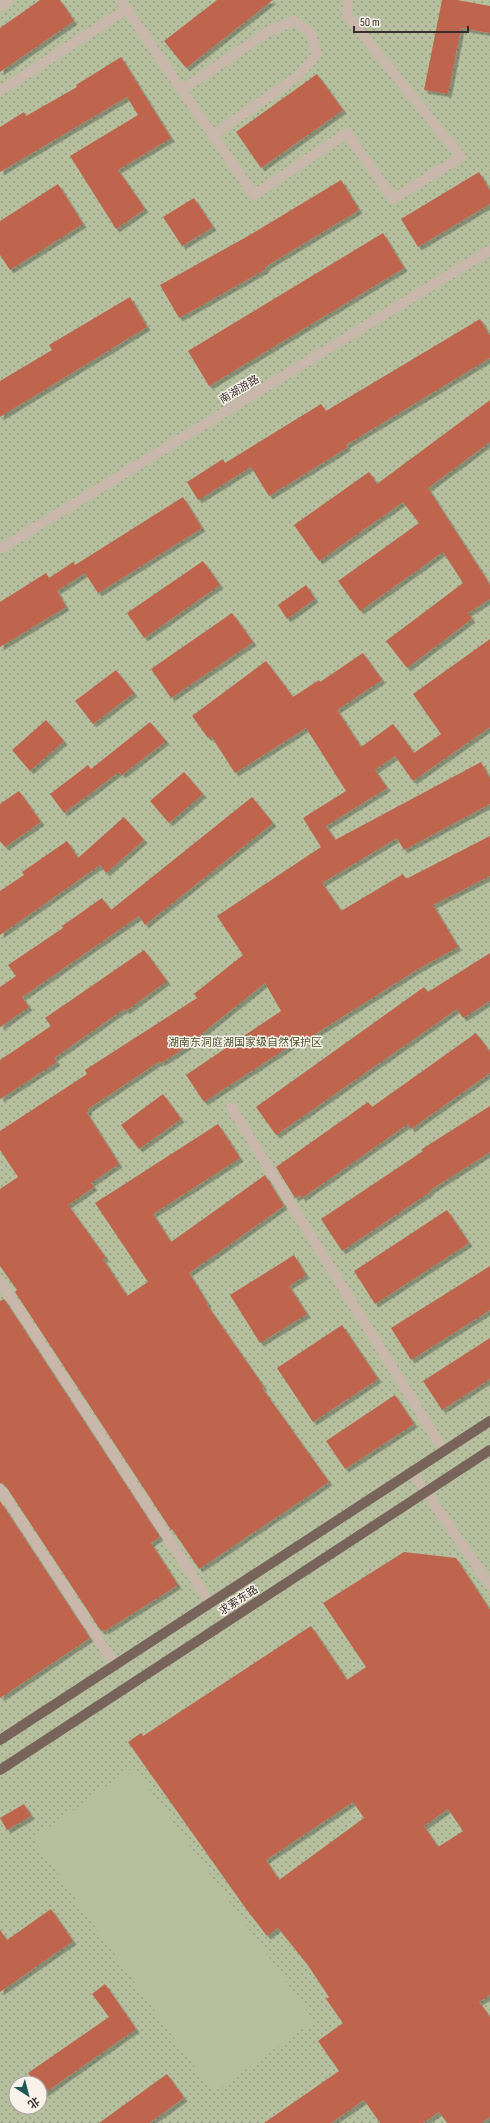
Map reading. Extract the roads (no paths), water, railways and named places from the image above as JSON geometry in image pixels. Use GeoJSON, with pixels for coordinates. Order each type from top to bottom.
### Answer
{"type":"FeatureCollection","features":[{"type":"Feature","properties":{"kind":"main road","name":"求索东路"},"geometry":{"type":"LineString","coordinates":[[0,1740],[490,1421]]}},
{"type":"Feature","properties":{"kind":"main road","name":"求索东路"},"geometry":{"type":"LineString","coordinates":[[0,1770],[490,1450]]}},
{"type":"Feature","properties":{"kind":"street"},"geometry":{"type":"LineString","coordinates":[[0,6],[9,0]]}},
{"type":"Feature","properties":{"kind":"street"},"geometry":{"type":"LineString","coordinates":[[120,0],[254,195],[347,133],[393,199],[461,157],[347,15],[348,0]]}},
{"type":"Feature","properties":{"kind":"street"},"geometry":{"type":"LineString","coordinates":[[0,91],[127,10]]}},
{"type":"Feature","properties":{"kind":"street"},"geometry":{"type":"LineString","coordinates":[[182,90],[269,31],[294,21],[310,32],[317,54],[298,76],[213,135]]}},
{"type":"Feature","properties":{"kind":"street","name":"南湖游路"},"geometry":{"type":"LineString","coordinates":[[0,549],[490,250]]}},
{"type":"Feature","properties":{"kind":"street"},"geometry":{"type":"LineString","coordinates":[[231,1108],[444,1451]]}},
{"type":"Feature","properties":{"kind":"street"},"geometry":{"type":"LineString","coordinates":[[0,1281],[211,1604]]}},
{"type":"Feature","properties":{"kind":"street"},"geometry":{"type":"LineString","coordinates":[[412,1472],[490,1585]]}},
{"type":"Feature","properties":{"kind":"street"},"geometry":{"type":"LineString","coordinates":[[0,1489],[115,1665]]}},
{"type":"Feature","properties":{"kind":"park label","name":"湖南东洞庭湖国家级自然保护区"},"geometry":{"type":"Point","coordinates":[245,1042]}}]}
